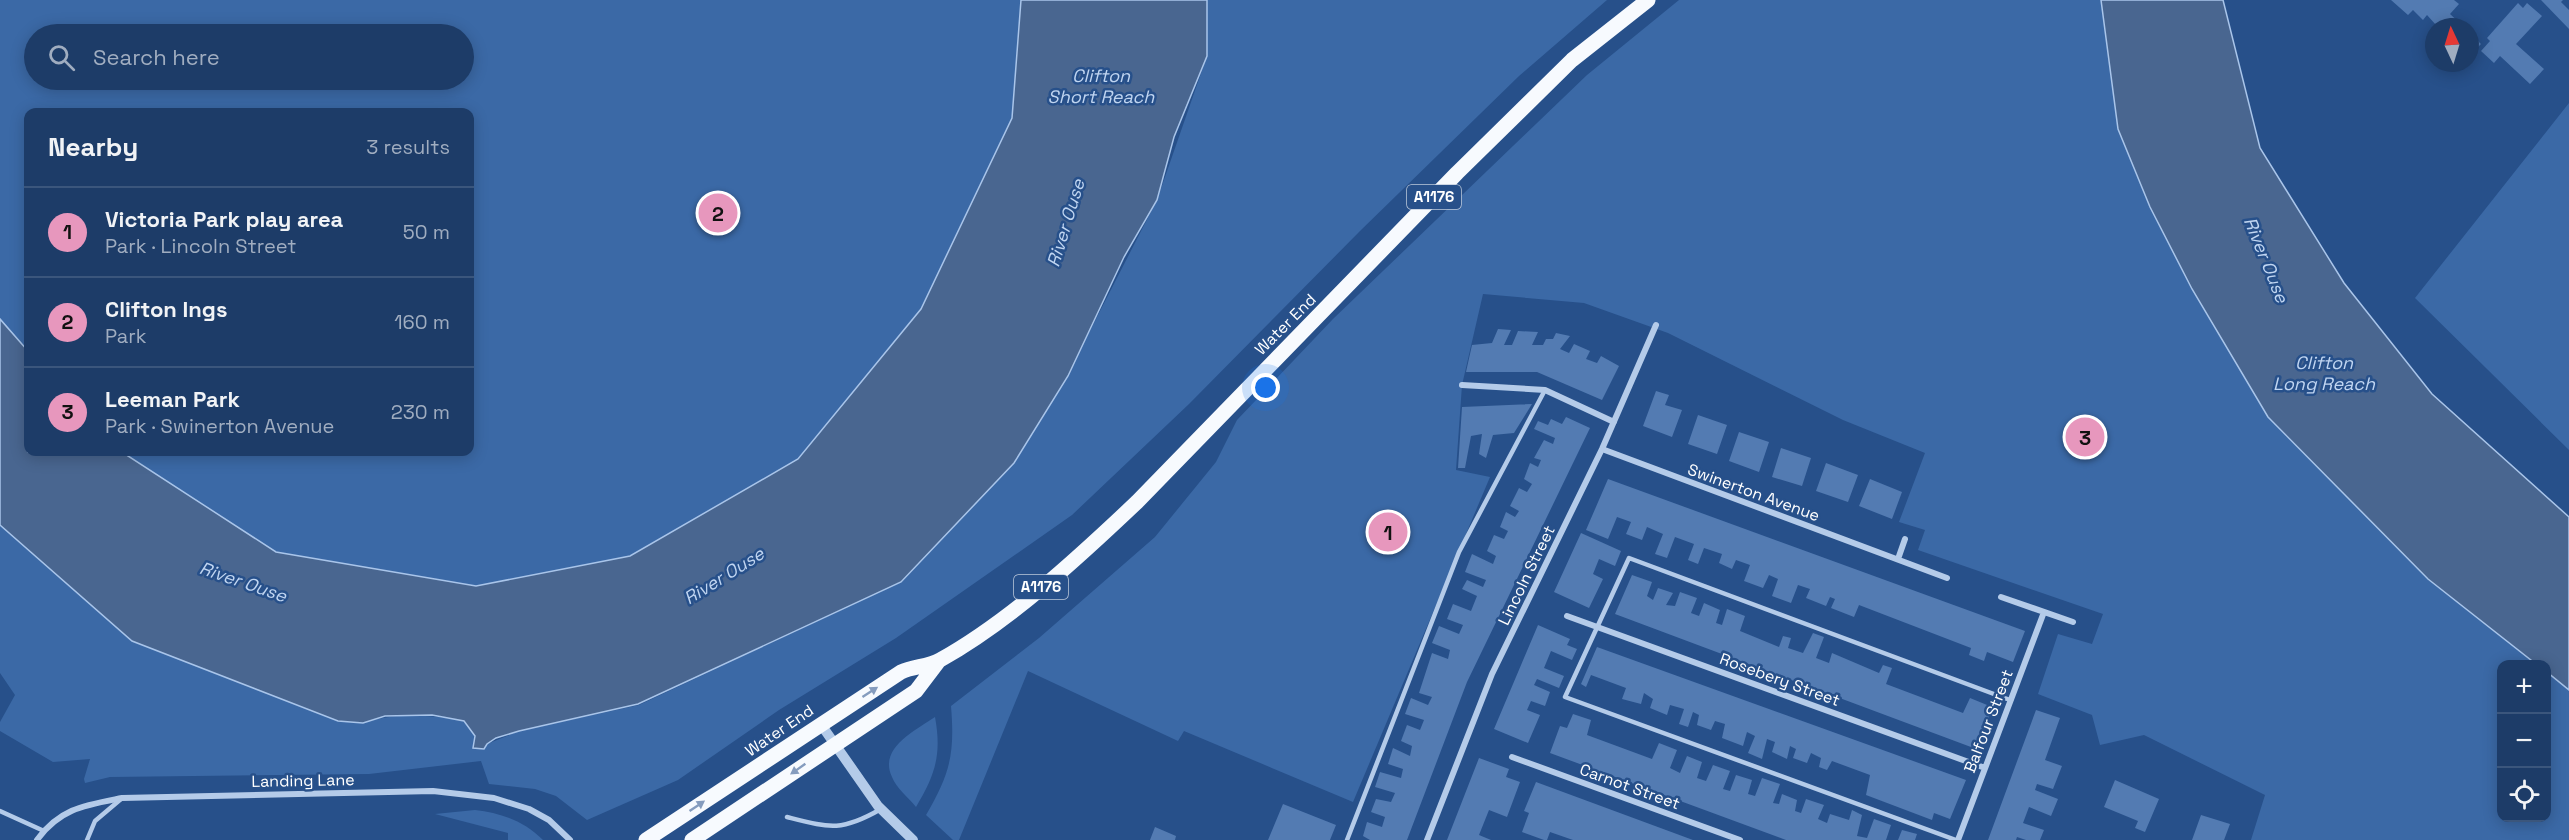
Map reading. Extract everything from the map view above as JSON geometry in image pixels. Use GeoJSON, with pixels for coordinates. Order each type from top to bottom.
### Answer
{"type":"FeatureCollection","features":[{"type":"Feature","properties":{"kind":"main road","name":"Water End"},"geometry":{"type":"LineString","coordinates":[[646,840],[820,723],[901,672],[938,662],[987,630],[1091,546],[1457,173],[1572,60],[1648,0]]}},
{"type":"Feature","properties":{"kind":"main road","name":"Water End"},"geometry":{"type":"LineString","coordinates":[[692,840],[920,688],[938,662]]}},
{"type":"Feature","properties":{"kind":"street","name":"Lincoln Street"},"geometry":{"type":"LineString","coordinates":[[1427,840],[1492,674],[1602,449],[1656,325]]}},
{"type":"Feature","properties":{"kind":"street"},"geometry":{"type":"LineString","coordinates":[[1462,385],[1545,390],[1614,422]]}},
{"type":"Feature","properties":{"kind":"street","name":"Swinerton Avenue"},"geometry":{"type":"LineString","coordinates":[[1602,449],[1947,578]]}},
{"type":"Feature","properties":{"kind":"street"},"geometry":{"type":"LineString","coordinates":[[1898,560],[1905,539]]}},
{"type":"Feature","properties":{"kind":"street"},"geometry":{"type":"LineString","coordinates":[[2001,597],[2073,622]]}},
{"type":"Feature","properties":{"kind":"street","name":"Balfour Street"},"geometry":{"type":"LineString","coordinates":[[1957,840],[2044,612]]}},
{"type":"Feature","properties":{"kind":"street","name":"Rosebery Street"},"geometry":{"type":"LineString","coordinates":[[1567,616],[1985,768]]}},
{"type":"Feature","properties":{"kind":"street"},"geometry":{"type":"LineString","coordinates":[[820,723],[881,809],[913,840]]}},
{"type":"Feature","properties":{"kind":"street","name":"Carnot Street"},"geometry":{"type":"LineString","coordinates":[[1512,757],[1740,840]]}},
{"type":"Feature","properties":{"kind":"street","name":"Landing Lane"},"geometry":{"type":"LineString","coordinates":[[37,840],[44,831],[76,807],[122,798],[433,791],[494,798],[529,809],[549,820],[570,840]]}},
{"type":"Feature","properties":{"kind":"lane"},"geometry":{"type":"LineString","coordinates":[[1347,840],[1459,552],[1545,390]]}},
{"type":"Feature","properties":{"kind":"lane"},"geometry":{"type":"LineString","coordinates":[[1957,840],[1565,697],[1629,558],[2010,700]]}},
{"type":"Feature","properties":{"kind":"lane"},"geometry":{"type":"LineString","coordinates":[[87,840],[95,821],[122,798]]}},
{"type":"Feature","properties":{"kind":"lane"},"geometry":{"type":"LineString","coordinates":[[787,817],[826,827],[837,827],[852,824],[881,809]]}},
{"type":"Feature","properties":{"kind":"lane"},"geometry":{"type":"LineString","coordinates":[[0,811],[44,831]]}},
{"type":"Feature","properties":{"kind":"shaded area"},"geometry":{"type":"Polygon","coordinates":[[[0,0],[1021,0],[1012,118],[921,309],[798,459],[630,556],[476,586],[276,552],[128,456],[474,456],[474,108],[24,108],[24,346],[0,319],[0,0]]]}},
{"type":"Feature","properties":{"kind":"shaded area"},"geometry":{"type":"Polygon","coordinates":[[[1207,0],[1607,0],[1519,76],[1360,231],[1189,404],[1072,515],[896,638],[779,710],[678,780],[587,820],[556,796],[535,789],[489,784],[481,761],[369,774],[110,777],[85,783],[90,759],[53,762],[0,731],[0,722],[15,695],[0,673],[0,525],[132,641],[363,723],[401,716],[439,717],[465,721],[475,736],[487,744],[519,731],[639,705],[901,582],[1014,463],[1079,352],[1157,200],[1207,56],[1207,0]]]}},
{"type":"Feature","properties":{"kind":"shaded area"},"geometry":{"type":"Polygon","coordinates":[[[1679,0],[2101,0],[2118,129],[2150,207],[2192,289],[2268,417],[2428,579],[2531,660],[2497,660],[2497,822],[2551,822],[2551,675],[2569,690],[2569,840],[2251,840],[2265,795],[2144,735],[2100,745],[2092,715],[2038,694],[2058,634],[2092,644],[2103,614],[1918,550],[1925,530],[1899,522],[1925,453],[1843,420],[1668,333],[1584,303],[1483,294],[1462,385],[1456,470],[1490,477],[1353,802],[1184,731],[1178,741],[1028,671],[959,840],[953,840],[926,815],[941,787],[949,763],[952,738],[951,706],[1039,638],[1155,537],[1216,462],[1237,420],[1333,319],[1587,75],[1679,0]]]}},
{"type":"Feature","properties":{"kind":"shaded area"},"geometry":{"type":"Polygon","coordinates":[[[2569,103],[2569,450],[2415,298],[2569,103]]]}},
{"type":"Feature","properties":{"kind":"shaded area"},"geometry":{"type":"Polygon","coordinates":[[[935,717],[938,743],[935,764],[928,785],[916,807],[894,781],[889,767],[890,757],[901,741],[935,717]]]}},
{"type":"Feature","properties":{"kind":"shaded area"},"geometry":{"type":"Polygon","coordinates":[[[475,810],[512,819],[536,833],[543,840],[508,840],[508,833],[435,814],[475,810]]]}},
{"type":"Feature","properties":{"kind":"water","name":"Clifton Short Reach"},"geometry":{"type":"Polygon","coordinates":[[[1021,0],[1207,0],[1207,56],[1174,137],[1157,200],[1124,257],[1068,376],[1014,463],[901,582],[638,704],[519,731],[496,738],[484,749],[473,748],[475,736],[464,721],[432,715],[385,716],[363,723],[338,721],[132,641],[0,525],[0,319],[24,346],[24,456],[128,456],[276,552],[476,586],[630,556],[798,459],[921,309],[1012,118],[1021,0]]]}},
{"type":"Feature","properties":{"kind":"water","name":"Clifton Long Reach"},"geometry":{"type":"Polygon","coordinates":[[[2101,0],[2223,0],[2260,148],[2344,283],[2432,394],[2569,517],[2569,690],[2551,675],[2551,660],[2531,660],[2428,579],[2268,417],[2192,289],[2150,207],[2118,129],[2101,0]]]}},
{"type":"Feature","properties":{"kind":"building"},"geometry":{"type":"Polygon","coordinates":[[[2391,0],[2454,0],[2459,4],[2450,14],[2454,18],[2430,18],[2427,15],[2423,20],[2413,10],[2408,15],[2391,0]]]}},
{"type":"Feature","properties":{"kind":"building"},"geometry":{"type":"Polygon","coordinates":[[[2541,0],[2563,0],[2561,2],[2569,10],[2569,29],[2541,0]]]}},
{"type":"Feature","properties":{"kind":"building"},"geometry":{"type":"Polygon","coordinates":[[[2518,3],[2523,8],[2527,3],[2542,16],[2516,44],[2544,69],[2530,84],[2500,56],[2494,63],[2481,51],[2490,41],[2487,38],[2518,3]]]}},
{"type":"Feature","properties":{"kind":"building"},"geometry":{"type":"Polygon","coordinates":[[[1498,329],[1511,330],[1504,345],[1512,345],[1518,331],[1538,332],[1532,345],[1543,345],[1546,339],[1553,339],[1556,333],[1570,336],[1560,349],[1569,353],[1574,344],[1590,351],[1586,359],[1597,363],[1601,356],[1619,366],[1602,400],[1537,372],[1466,372],[1472,345],[1492,343],[1498,329]]]}},
{"type":"Feature","properties":{"kind":"building"},"geometry":{"type":"Polygon","coordinates":[[[1656,391],[1669,395],[1665,405],[1682,410],[1672,437],[1643,426],[1656,391]]]}},
{"type":"Feature","properties":{"kind":"building"},"geometry":{"type":"Polygon","coordinates":[[[1532,404],[1514,433],[1493,435],[1486,458],[1479,454],[1482,434],[1471,436],[1465,468],[1458,468],[1462,407],[1532,404]]]}},
{"type":"Feature","properties":{"kind":"building"},"geometry":{"type":"Polygon","coordinates":[[[1698,415],[1727,425],[1717,454],[1688,444],[1698,415]]]}},
{"type":"Feature","properties":{"kind":"building"},"geometry":{"type":"Polygon","coordinates":[[[1566,417],[1590,428],[1467,682],[1407,840],[1370,840],[1363,836],[1367,822],[1382,827],[1385,817],[1371,812],[1376,799],[1391,802],[1395,793],[1375,787],[1380,772],[1401,778],[1403,769],[1388,764],[1393,748],[1410,756],[1412,746],[1401,741],[1407,725],[1420,730],[1424,720],[1405,714],[1411,698],[1428,705],[1432,697],[1419,693],[1432,653],[1448,659],[1450,650],[1432,643],[1439,626],[1459,634],[1463,625],[1447,619],[1453,604],[1471,611],[1477,596],[1462,589],[1467,580],[1483,587],[1486,580],[1465,572],[1472,554],[1493,564],[1496,556],[1487,551],[1494,535],[1504,539],[1508,531],[1500,527],[1506,512],[1515,517],[1519,511],[1510,506],[1519,488],[1527,492],[1532,484],[1524,479],[1530,463],[1538,467],[1541,460],[1534,458],[1544,440],[1553,444],[1555,438],[1534,429],[1538,421],[1548,425],[1551,419],[1562,424],[1566,417]]]}},
{"type":"Feature","properties":{"kind":"building"},"geometry":{"type":"Polygon","coordinates":[[[1739,432],[1769,442],[1759,472],[1729,461],[1739,432]]]}},
{"type":"Feature","properties":{"kind":"building"},"geometry":{"type":"Polygon","coordinates":[[[1781,448],[1811,458],[1802,486],[1772,477],[1781,448]]]}},
{"type":"Feature","properties":{"kind":"building"},"geometry":{"type":"Polygon","coordinates":[[[1826,463],[1858,475],[1848,502],[1816,491],[1826,463]]]}},
{"type":"Feature","properties":{"kind":"building"},"geometry":{"type":"Polygon","coordinates":[[[1608,479],[2025,631],[2013,662],[1987,652],[1984,661],[1969,655],[1971,648],[1859,605],[1854,617],[1831,608],[1835,599],[1830,597],[1826,606],[1806,598],[1810,589],[1798,585],[1791,603],[1772,596],[1778,579],[1769,575],[1763,588],[1744,581],[1750,565],[1736,560],[1732,569],[1719,563],[1722,554],[1704,548],[1698,564],[1688,560],[1694,544],[1675,537],[1667,558],[1655,554],[1663,534],[1647,527],[1642,540],[1626,534],[1631,522],[1617,517],[1608,539],[1586,530],[1608,479]]]}},
{"type":"Feature","properties":{"kind":"building"},"geometry":{"type":"Polygon","coordinates":[[[1870,479],[1902,492],[1892,519],[1859,506],[1870,479]]]}},
{"type":"Feature","properties":{"kind":"building"},"geometry":{"type":"Polygon","coordinates":[[[1581,533],[1621,551],[1615,566],[1599,559],[1593,574],[1603,579],[1589,608],[1554,592],[1581,533]]]}},
{"type":"Feature","properties":{"kind":"building"},"geometry":{"type":"Polygon","coordinates":[[[1632,575],[1652,582],[1647,596],[1653,600],[1658,588],[1673,593],[1666,605],[1675,606],[1680,592],[1697,598],[1691,613],[1699,616],[1704,603],[1720,610],[1716,623],[1722,625],[1727,609],[1745,616],[1740,631],[1779,647],[1783,636],[1791,638],[1788,648],[1803,653],[1813,633],[1824,637],[1816,658],[1829,663],[1832,653],[1879,673],[1883,665],[1892,668],[1886,684],[1963,713],[1970,698],[1992,707],[1979,750],[1615,614],[1632,575]]]}},
{"type":"Feature","properties":{"kind":"building"},"geometry":{"type":"Polygon","coordinates":[[[1538,625],[1570,639],[1567,645],[1577,649],[1572,660],[1551,651],[1544,668],[1564,676],[1559,688],[1537,679],[1534,685],[1550,692],[1545,706],[1531,701],[1527,710],[1540,715],[1528,743],[1494,729],[1538,625]]]}},
{"type":"Feature","properties":{"kind":"building"},"geometry":{"type":"Polygon","coordinates":[[[1597,647],[1966,780],[1950,819],[1934,813],[1932,820],[1866,795],[1870,775],[1832,761],[1827,770],[1819,767],[1821,758],[1811,753],[1807,763],[1793,758],[1796,749],[1790,746],[1787,759],[1772,752],[1775,742],[1767,739],[1762,759],[1748,753],[1755,736],[1747,732],[1743,746],[1722,738],[1725,724],[1715,721],[1711,730],[1697,725],[1699,715],[1693,712],[1688,727],[1679,724],[1684,709],[1670,705],[1667,715],[1650,708],[1653,699],[1644,693],[1641,704],[1622,699],[1626,688],[1591,675],[1586,687],[1581,684],[1597,647]]]}},
{"type":"Feature","properties":{"kind":"building"},"geometry":{"type":"Polygon","coordinates":[[[2036,710],[2060,718],[2045,760],[2062,766],[2053,789],[2037,784],[2035,790],[2058,799],[2051,816],[2029,807],[2023,823],[2044,830],[2040,840],[2026,840],[2017,837],[2016,840],[1988,840],[2036,710]]]}},
{"type":"Feature","properties":{"kind":"building"},"geometry":{"type":"Polygon","coordinates":[[[1573,714],[1591,720],[1587,735],[1652,759],[1659,743],[1677,750],[1670,768],[1680,773],[1687,756],[1702,762],[1697,778],[1706,781],[1713,765],[1730,771],[1723,789],[1730,791],[1736,775],[1752,780],[1748,794],[1755,796],[1762,778],[1780,784],[1773,803],[1779,804],[1782,794],[1797,800],[1795,811],[1801,813],[1806,799],[1824,805],[1818,819],[1827,823],[1830,814],[1849,820],[1852,810],[1862,815],[1857,836],[1867,838],[1874,819],[1891,825],[1886,840],[1786,840],[1550,753],[1560,726],[1567,728],[1573,714]]]}},
{"type":"Feature","properties":{"kind":"building"},"geometry":{"type":"Polygon","coordinates":[[[1479,758],[1509,769],[1506,777],[1520,782],[1507,817],[1489,810],[1479,835],[1491,840],[1447,840],[1479,758]]]}},
{"type":"Feature","properties":{"kind":"building"},"geometry":{"type":"Polygon","coordinates":[[[2115,780],[2159,799],[2145,832],[2135,828],[2138,821],[2104,807],[2115,780]]]}},
{"type":"Feature","properties":{"kind":"building"},"geometry":{"type":"Polygon","coordinates":[[[1536,782],[1693,840],[1573,840],[1550,832],[1547,840],[1544,840],[1522,832],[1529,813],[1524,811],[1536,782]]]}},
{"type":"Feature","properties":{"kind":"building"},"geometry":{"type":"Polygon","coordinates":[[[1283,804],[1336,825],[1330,840],[1268,840],[1283,804]]]}},
{"type":"Feature","properties":{"kind":"building"},"geometry":{"type":"Polygon","coordinates":[[[2201,815],[2230,824],[2224,840],[2192,840],[2201,815]]]}},
{"type":"Feature","properties":{"kind":"building"},"geometry":{"type":"Polygon","coordinates":[[[1155,827],[1176,836],[1175,840],[1150,840],[1155,827]]]}},
{"type":"Feature","properties":{"kind":"building"},"geometry":{"type":"Polygon","coordinates":[[[1902,830],[1917,834],[1915,840],[1898,840],[1902,830]]]}},
{"type":"Feature","properties":{"kind":"place","name":"Clifton Ings"},"geometry":{"type":"Point","coordinates":[718,213]}},
{"type":"Feature","properties":{"kind":"place","name":"Leeman Park"},"geometry":{"type":"Point","coordinates":[2085,437]}},
{"type":"Feature","properties":{"kind":"place","name":"Victoria Park play area"},"geometry":{"type":"Point","coordinates":[1388,532]}},
{"type":"Feature","properties":{"kind":"water label","name":"River Ouse"},"geometry":{"type":"Point","coordinates":[1066,223]}},
{"type":"Feature","properties":{"kind":"water label","name":"River Ouse"},"geometry":{"type":"Point","coordinates":[2266,260]}},
{"type":"Feature","properties":{"kind":"water label","name":"River Ouse"},"geometry":{"type":"Point","coordinates":[724,576]}},
{"type":"Feature","properties":{"kind":"water label","name":"River Ouse"},"geometry":{"type":"Point","coordinates":[243,582]}}]}
